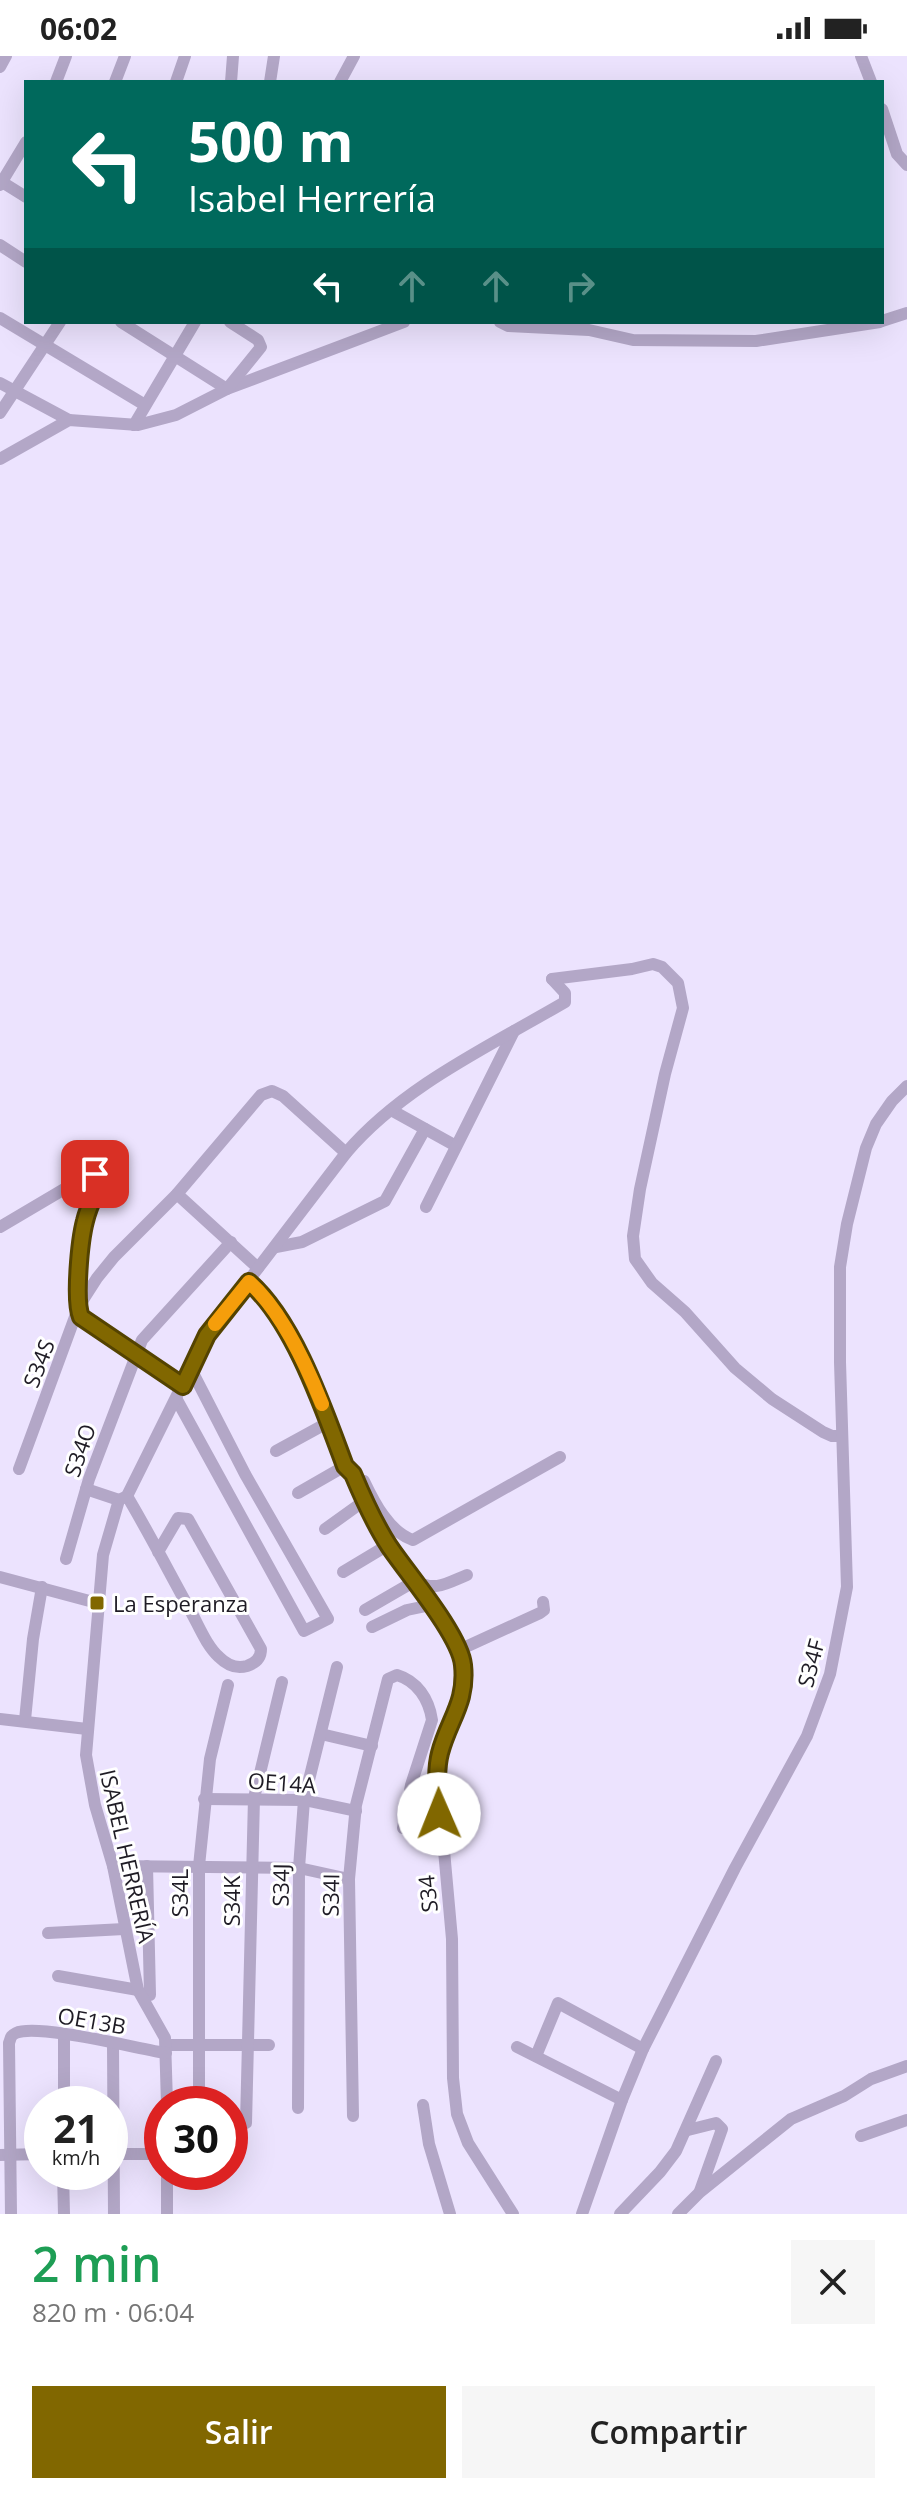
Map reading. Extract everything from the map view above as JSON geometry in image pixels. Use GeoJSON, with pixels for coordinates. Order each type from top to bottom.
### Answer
{"type":"FeatureCollection","features":[{"type":"Feature","properties":{"kind":"street"},"geometry":{"type":"LineString","coordinates":[[0,67],[6,56]]}},
{"type":"Feature","properties":{"kind":"street"},"geometry":{"type":"LineString","coordinates":[[57,80],[66,56]]}},
{"type":"Feature","properties":{"kind":"street"},"geometry":{"type":"LineString","coordinates":[[116,80],[125,56]]}},
{"type":"Feature","properties":{"kind":"street"},"geometry":{"type":"LineString","coordinates":[[177,80],[185,56]]}},
{"type":"Feature","properties":{"kind":"street"},"geometry":{"type":"LineString","coordinates":[[231,80],[233,56]]}},
{"type":"Feature","properties":{"kind":"street"},"geometry":{"type":"LineString","coordinates":[[270,80],[274,56]]}},
{"type":"Feature","properties":{"kind":"street"},"geometry":{"type":"LineString","coordinates":[[341,80],[354,56]]}},
{"type":"Feature","properties":{"kind":"street"},"geometry":{"type":"LineString","coordinates":[[861,56],[870,80]]}},
{"type":"Feature","properties":{"kind":"street"},"geometry":{"type":"LineString","coordinates":[[884,115],[897,154],[907,165]]}},
{"type":"Feature","properties":{"kind":"street"},"geometry":{"type":"LineString","coordinates":[[24,145],[1,184],[24,196]]}},
{"type":"Feature","properties":{"kind":"street"},"geometry":{"type":"LineString","coordinates":[[0,245],[24,261]]}},
{"type":"Feature","properties":{"kind":"street"},"geometry":{"type":"LineString","coordinates":[[884,321],[907,313]]}},
{"type":"Feature","properties":{"kind":"street"},"geometry":{"type":"LineString","coordinates":[[0,318],[145,405]]}},
{"type":"Feature","properties":{"kind":"street"},"geometry":{"type":"LineString","coordinates":[[0,413],[59,324]]}},
{"type":"Feature","properties":{"kind":"street"},"geometry":{"type":"LineString","coordinates":[[124,324],[227,389]]}},
{"type":"Feature","properties":{"kind":"street"},"geometry":{"type":"LineString","coordinates":[[134,425],[194,324]]}},
{"type":"Feature","properties":{"kind":"street"},"geometry":{"type":"LineString","coordinates":[[227,389],[261,347],[261,343],[233,324]]}},
{"type":"Feature","properties":{"kind":"street"},"geometry":{"type":"LineString","coordinates":[[0,383],[69,420],[134,425],[176,415],[227,389],[399,324]]}},
{"type":"Feature","properties":{"kind":"street"},"geometry":{"type":"LineString","coordinates":[[504,324],[589,330],[633,340],[756,341],[868,324]]}},
{"type":"Feature","properties":{"kind":"street"},"geometry":{"type":"LineString","coordinates":[[0,459],[69,420]]}},
{"type":"Feature","properties":{"kind":"street","name":"ISABEL HERRERÍA"},"geometry":{"type":"LineString","coordinates":[[167,2086],[166,2049],[124,1929],[113,1866],[89,1778],[86,1755],[97,1603],[108,1534],[123,1498],[177,1400],[207,1335],[363,1133],[391,1110],[565,1002],[565,993],[552,979],[653,964],[672,975],[681,989],[683,1008],[640,1189],[633,1236],[635,1259],[652,1283],[685,1312],[718,1350],[760,1389],[823,1432],[842,1436]]}},
{"type":"Feature","properties":{"kind":"street"},"geometry":{"type":"LineString","coordinates":[[426,1207],[514,1031]]}},
{"type":"Feature","properties":{"kind":"street","name":"S34F"},"geometry":{"type":"LineString","coordinates":[[582,2214],[643,2049],[807,1736],[825,1689],[847,1587],[840,1267],[866,1148],[876,1124],[907,1086]]}},
{"type":"Feature","properties":{"kind":"street","name":"S34S"},"geometry":{"type":"LineString","coordinates":[[19,1469],[79,1306],[114,1257],[177,1194],[261,1095],[272,1091],[283,1096],[346,1153]]}},
{"type":"Feature","properties":{"kind":"street"},"geometry":{"type":"LineString","coordinates":[[892,1101],[907,1104]]}},
{"type":"Feature","properties":{"kind":"street"},"geometry":{"type":"LineString","coordinates":[[391,1110],[456,1146]]}},
{"type":"Feature","properties":{"kind":"street"},"geometry":{"type":"LineString","coordinates":[[276,1247],[302,1242],[385,1201],[425,1129]]}},
{"type":"Feature","properties":{"kind":"street"},"geometry":{"type":"LineString","coordinates":[[0,1227],[88,1175],[95,1174],[99,1184],[84,1221],[77,1297],[79,1312],[86,1323],[183,1386]]}},
{"type":"Feature","properties":{"kind":"street"},"geometry":{"type":"LineString","coordinates":[[177,1194],[258,1268]]}},
{"type":"Feature","properties":{"kind":"street","name":"S34O"},"geometry":{"type":"LineString","coordinates":[[66,1559],[86,1489],[142,1340],[231,1242]]}},
{"type":"Feature","properties":{"kind":"street","name":"S34"},"geometry":{"type":"LineString","coordinates":[[249,1282],[264,1294],[297,1350],[349,1470],[388,1545],[459,1650],[463,1667],[463,1693],[446,1731],[440,1754],[438,1784],[452,1939],[453,2078],[457,2114],[468,2143],[513,2214]]}},
{"type":"Feature","properties":{"kind":"street"},"geometry":{"type":"LineString","coordinates":[[177,1400],[304,1631],[328,1619],[245,1474],[191,1369]]}},
{"type":"Feature","properties":{"kind":"street"},"geometry":{"type":"LineString","coordinates":[[276,1451],[329,1422]]}},
{"type":"Feature","properties":{"kind":"street"},"geometry":{"type":"LineString","coordinates":[[298,1493],[349,1470],[360,1475],[392,1525],[404,1537],[413,1540],[560,1457]]}},
{"type":"Feature","properties":{"kind":"street"},"geometry":{"type":"LineString","coordinates":[[86,1489],[123,1498],[218,1656],[226,1663],[239,1667],[256,1662],[261,1649],[188,1519],[178,1518],[158,1552]]}},
{"type":"Feature","properties":{"kind":"street"},"geometry":{"type":"LineString","coordinates":[[325,1529],[364,1501]]}},
{"type":"Feature","properties":{"kind":"street"},"geometry":{"type":"LineString","coordinates":[[343,1572],[388,1545]]}},
{"type":"Feature","properties":{"kind":"street"},"geometry":{"type":"LineString","coordinates":[[365,1610],[415,1581],[427,1588],[441,1586],[467,1575]]}},
{"type":"Feature","properties":{"kind":"street"},"geometry":{"type":"LineString","coordinates":[[0,1577],[97,1603]]}},
{"type":"Feature","properties":{"kind":"street"},"geometry":{"type":"LineString","coordinates":[[25,1720],[42,1587]]}},
{"type":"Feature","properties":{"kind":"street"},"geometry":{"type":"LineString","coordinates":[[459,1650],[540,1613],[545,1608],[543,1602]]}},
{"type":"Feature","properties":{"kind":"street"},"geometry":{"type":"LineString","coordinates":[[372,1627],[407,1610],[431,1605]]}},
{"type":"Feature","properties":{"kind":"street","name":"S34J"},"geometry":{"type":"LineString","coordinates":[[298,2108],[299,1868],[304,1800],[337,1667]]}},
{"type":"Feature","properties":{"kind":"street","name":"S34I"},"geometry":{"type":"LineString","coordinates":[[353,2116],[349,1879],[356,1811],[388,1679],[400,1675],[417,1686],[432,1720],[410,1791],[403,1828]]}},
{"type":"Feature","properties":{"kind":"street","name":"S34K"},"geometry":{"type":"LineString","coordinates":[[248,2086],[254,1798],[282,1682]]}},
{"type":"Feature","properties":{"kind":"street","name":"S34L"},"geometry":{"type":"LineString","coordinates":[[199,2086],[199,1866],[210,1759],[228,1685]]}},
{"type":"Feature","properties":{"kind":"street"},"geometry":{"type":"LineString","coordinates":[[0,1719],[87,1729]]}},
{"type":"Feature","properties":{"kind":"street"},"geometry":{"type":"LineString","coordinates":[[321,1734],[372,1746]]}},
{"type":"Feature","properties":{"kind":"street","name":"OE14A"},"geometry":{"type":"LineString","coordinates":[[204,1799],[304,1800],[356,1811]]}},
{"type":"Feature","properties":{"kind":"street"},"geometry":{"type":"LineString","coordinates":[[113,1866],[299,1868],[349,1879]]}},
{"type":"Feature","properties":{"kind":"street"},"geometry":{"type":"LineString","coordinates":[[58,1976],[144,1993],[147,1866]]}},
{"type":"Feature","properties":{"kind":"street"},"geometry":{"type":"LineString","coordinates":[[48,1933],[124,1929]]}},
{"type":"Feature","properties":{"kind":"street"},"geometry":{"type":"LineString","coordinates":[[536,2056],[558,2003],[643,2049]]}},
{"type":"Feature","properties":{"kind":"street","name":"OE13B"},"geometry":{"type":"LineString","coordinates":[[6,2154],[9,2043],[19,2032],[41,2031],[113,2044],[166,2049],[200,2045],[269,2045]]}},
{"type":"Feature","properties":{"kind":"street"},"geometry":{"type":"LineString","coordinates":[[64,2034],[64,2086]]}},
{"type":"Feature","properties":{"kind":"street"},"geometry":{"type":"LineString","coordinates":[[113,2044],[113,2086]]}},
{"type":"Feature","properties":{"kind":"street"},"geometry":{"type":"LineString","coordinates":[[517,2047],[622,2100]]}},
{"type":"Feature","properties":{"kind":"street"},"geometry":{"type":"LineString","coordinates":[[620,2214],[676,2151],[688,2130],[716,2061]]}},
{"type":"Feature","properties":{"kind":"street"},"geometry":{"type":"LineString","coordinates":[[678,2214],[700,2192],[791,2119],[844,2096],[871,2079],[907,2066]]}},
{"type":"Feature","properties":{"kind":"street"},"geometry":{"type":"LineString","coordinates":[[423,2105],[429,2144],[450,2214]]}},
{"type":"Feature","properties":{"kind":"street"},"geometry":{"type":"LineString","coordinates":[[861,2136],[907,2120]]}},
{"type":"Feature","properties":{"kind":"street"},"geometry":{"type":"LineString","coordinates":[[688,2130],[716,2123],[722,2129],[700,2192]]}},
{"type":"Feature","properties":{"kind":"street"},"geometry":{"type":"LineString","coordinates":[[6,2154],[11,2214]]}},
{"type":"Feature","properties":{"kind":"street"},"geometry":{"type":"LineString","coordinates":[[63,2190],[64,2214]]}},
{"type":"Feature","properties":{"kind":"street"},"geometry":{"type":"LineString","coordinates":[[113,2190],[114,2214]]}},
{"type":"Feature","properties":{"kind":"street"},"geometry":{"type":"LineString","coordinates":[[167,2190],[167,2214]]}},
{"type":"Feature","properties":{"kind":"slow traffic"},"geometry":{"type":"LineString","coordinates":[[215,1324],[249,1282],[264,1294],[297,1350],[322,1404]]}},
{"type":"Feature","properties":{"kind":"place","name":"La Esperanza"},"geometry":{"type":"Point","coordinates":[97,1603]}},
{"type":"Feature","properties":{"kind":"route"},"geometry":{"type":"LineString","coordinates":[[95,1174],[99,1184],[84,1221],[79,1272],[77,1297],[81,1317],[183,1386],[207,1335],[249,1282],[264,1294],[297,1350],[345,1466],[353,1474],[388,1545],[459,1650],[463,1667],[463,1693],[446,1731],[438,1764],[439,1814]]}}]}
